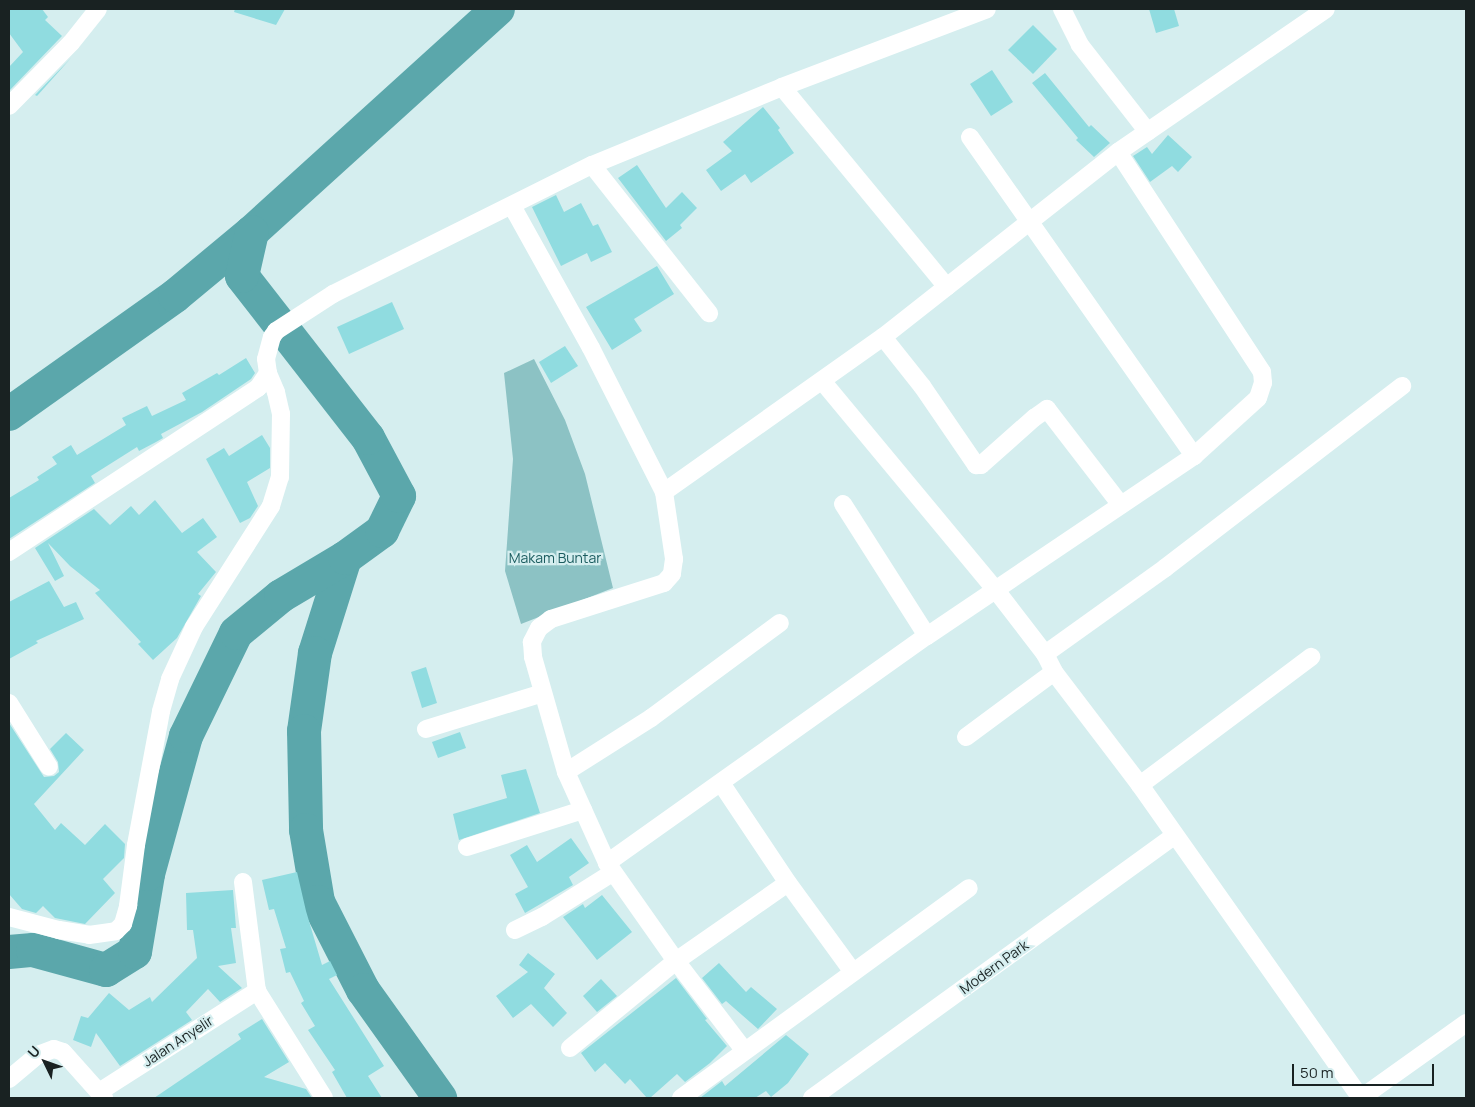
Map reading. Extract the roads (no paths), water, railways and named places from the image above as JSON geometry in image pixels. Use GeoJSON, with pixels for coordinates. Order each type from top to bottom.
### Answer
{"type":"FeatureCollection","features":[{"type":"Feature","properties":{"kind":"street"},"geometry":{"type":"LineString","coordinates":[[9,106],[71,43],[98,9]]}},
{"type":"Feature","properties":{"kind":"street"},"geometry":{"type":"LineString","coordinates":[[9,917],[59,930],[89,935],[116,932],[123,924],[128,906],[136,845],[159,720],[170,679],[194,627],[271,506],[280,477],[281,414],[276,392],[268,373],[266,359],[272,337],[276,331],[333,294],[592,165],[782,87],[987,9]]}},
{"type":"Feature","properties":{"kind":"street"},"geometry":{"type":"LineString","coordinates":[[1062,9],[1080,45],[1148,132]]}},
{"type":"Feature","properties":{"kind":"street"},"geometry":{"type":"LineString","coordinates":[[664,492],[823,382],[1118,152],[1326,9]]}},
{"type":"Feature","properties":{"kind":"street"},"geometry":{"type":"LineString","coordinates":[[782,87],[947,287]]}},
{"type":"Feature","properties":{"kind":"street"},"geometry":{"type":"LineString","coordinates":[[970,137],[1194,456]]}},
{"type":"Feature","properties":{"kind":"street"},"geometry":{"type":"LineString","coordinates":[[516,930],[542,918],[721,783],[927,636],[1194,456],[1258,398],[1263,383],[1262,372],[1118,152]]}},
{"type":"Feature","properties":{"kind":"street"},"geometry":{"type":"LineString","coordinates":[[592,165],[709,313]]}},
{"type":"Feature","properties":{"kind":"street"},"geometry":{"type":"LineString","coordinates":[[512,206],[591,348],[664,492],[674,559],[672,574],[664,583],[565,613],[539,628],[532,642],[533,657],[566,772],[610,868],[676,961],[744,1050]]}},
{"type":"Feature","properties":{"kind":"street"},"geometry":{"type":"LineString","coordinates":[[883,337],[922,386],[976,464],[981,465],[1034,418],[1047,409],[1121,505]]}},
{"type":"Feature","properties":{"kind":"street"},"geometry":{"type":"LineString","coordinates":[[9,552],[241,400],[258,388],[268,373]]}},
{"type":"Feature","properties":{"kind":"street"},"geometry":{"type":"LineString","coordinates":[[823,382],[995,589],[1045,654],[1054,672],[1140,785],[1361,1098],[1466,1023]]}},
{"type":"Feature","properties":{"kind":"street"},"geometry":{"type":"LineString","coordinates":[[1045,654],[1173,562],[1402,386]]}},
{"type":"Feature","properties":{"kind":"street"},"geometry":{"type":"LineString","coordinates":[[843,504],[927,636]]}},
{"type":"Feature","properties":{"kind":"street"},"geometry":{"type":"LineString","coordinates":[[566,772],[651,718],[780,623]]}},
{"type":"Feature","properties":{"kind":"street"},"geometry":{"type":"LineString","coordinates":[[1140,785],[1311,657]]}},
{"type":"Feature","properties":{"kind":"street"},"geometry":{"type":"LineString","coordinates":[[966,737],[1054,672]]}},
{"type":"Feature","properties":{"kind":"street"},"geometry":{"type":"LineString","coordinates":[[426,729],[543,693]]}},
{"type":"Feature","properties":{"kind":"street"},"geometry":{"type":"LineString","coordinates":[[9,702],[49,767]]}},
{"type":"Feature","properties":{"kind":"street"},"geometry":{"type":"LineString","coordinates":[[721,783],[788,883],[853,972]]}},
{"type":"Feature","properties":{"kind":"street"},"geometry":{"type":"LineString","coordinates":[[467,847],[583,810]]}},
{"type":"Feature","properties":{"kind":"street","name":"Modern Park"},"geometry":{"type":"LineString","coordinates":[[812,1098],[1175,835]]}},
{"type":"Feature","properties":{"kind":"street"},"geometry":{"type":"LineString","coordinates":[[243,882],[257,991],[324,1098]]}},
{"type":"Feature","properties":{"kind":"street"},"geometry":{"type":"LineString","coordinates":[[570,1048],[676,961],[788,883]]}},
{"type":"Feature","properties":{"kind":"street"},"geometry":{"type":"LineString","coordinates":[[681,1098],[744,1050],[969,888]]}},
{"type":"Feature","properties":{"kind":"street","name":"Jalan Anyelir"},"geometry":{"type":"LineString","coordinates":[[101,1095],[257,991]]}},
{"type":"Feature","properties":{"kind":"street"},"geometry":{"type":"LineString","coordinates":[[9,1079],[38,1055],[54,1049],[62,1052],[101,1095]]}},
{"type":"Feature","properties":{"kind":"waterway"},"geometry":{"type":"LineString","coordinates":[[9,414],[175,296],[252,232],[498,9]]}},
{"type":"Feature","properties":{"kind":"waterway"},"geometry":{"type":"LineString","coordinates":[[9,952],[33,950],[106,970],[135,952],[148,874],[186,736],[236,633],[281,596],[345,558],[382,531],[399,496],[368,438],[242,276],[252,232]]}},
{"type":"Feature","properties":{"kind":"waterway"},"geometry":{"type":"LineString","coordinates":[[345,558],[315,653],[304,731],[306,830],[318,902],[363,990],[440,1098]]}},
{"type":"Feature","properties":{"kind":"park label","name":"Makam Buntar"},"geometry":{"type":"Point","coordinates":[555,558]}}]}
